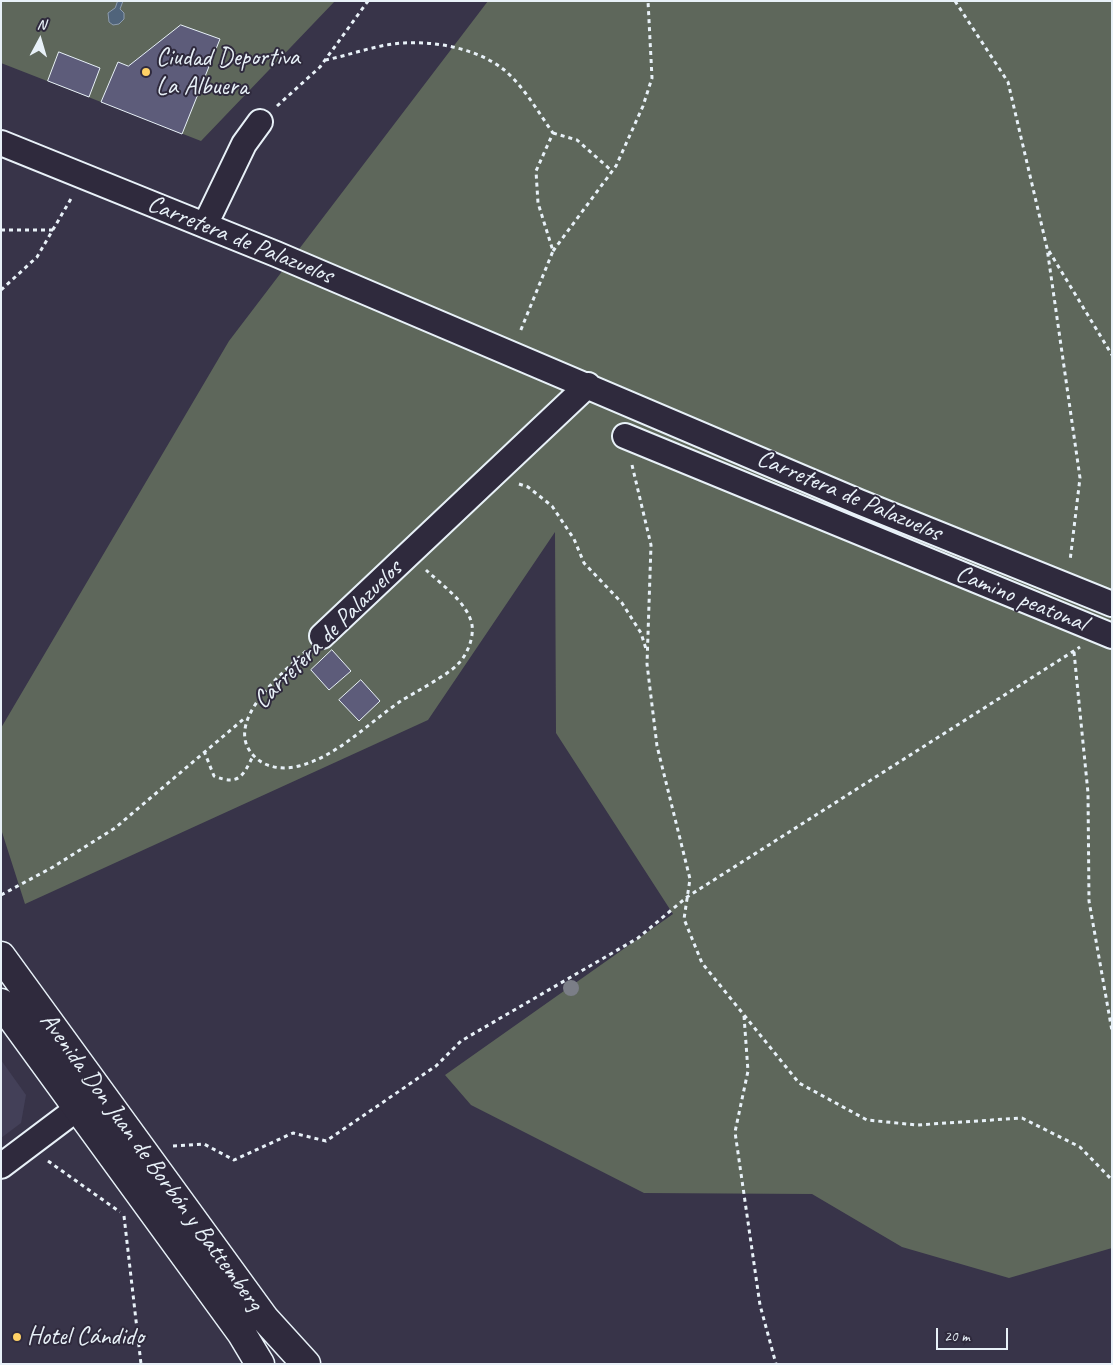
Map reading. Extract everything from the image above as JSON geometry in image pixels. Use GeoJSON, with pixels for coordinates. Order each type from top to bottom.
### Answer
{"type":"FeatureCollection","features":[{"type":"Feature","properties":{"kind":"main road","name":"Avenida Don Juan de Borbón y Battemberg"},"geometry":{"type":"LineString","coordinates":[[1,956],[265,1319],[306,1364]]}},
{"type":"Feature","properties":{"kind":"main road","name":"Avenida Don Juan de Borbón y Battemberg"},"geometry":{"type":"LineString","coordinates":[[1,1003],[242,1334],[260,1364]]}},
{"type":"Feature","properties":{"kind":"street"},"geometry":{"type":"LineString","coordinates":[[208,219],[244,144],[260,122]]}},
{"type":"Feature","properties":{"kind":"street","name":"Carretera de Palazuelos"},"geometry":{"type":"LineString","coordinates":[[1,143],[208,219],[276,254],[588,385],[859,502],[1112,604]]}},
{"type":"Feature","properties":{"kind":"street","name":"Carretera de Palazuelos"},"geometry":{"type":"LineString","coordinates":[[322,636],[588,385]]}},
{"type":"Feature","properties":{"kind":"street","name":"Camino peatonal"},"geometry":{"type":"LineString","coordinates":[[625,436],[1107,634]]}},
{"type":"Feature","properties":{"kind":"street"},"geometry":{"type":"LineString","coordinates":[[1,1166],[78,1108]]}},
{"type":"Feature","properties":{"kind":"path"},"geometry":{"type":"LineString","coordinates":[[260,122],[325,60],[368,1]]}},
{"type":"Feature","properties":{"kind":"path"},"geometry":{"type":"LineString","coordinates":[[512,353],[553,251],[612,171],[643,106],[652,78],[648,1]]}},
{"type":"Feature","properties":{"kind":"path"},"geometry":{"type":"LineString","coordinates":[[955,1],[1008,82],[1047,248],[1080,478],[1067,586]]}},
{"type":"Feature","properties":{"kind":"path"},"geometry":{"type":"LineString","coordinates":[[325,60],[404,43],[444,45],[467,52],[503,69],[527,96],[553,133],[577,140],[612,171]]}},
{"type":"Feature","properties":{"kind":"path"},"geometry":{"type":"LineString","coordinates":[[553,133],[536,172],[538,203],[553,251]]}},
{"type":"Feature","properties":{"kind":"path"},"geometry":{"type":"LineString","coordinates":[[1,290],[37,258],[72,197]]}},
{"type":"Feature","properties":{"kind":"path"},"geometry":{"type":"LineString","coordinates":[[1,230],[53,230]]}},
{"type":"Feature","properties":{"kind":"path"},"geometry":{"type":"LineString","coordinates":[[1047,248],[1112,355]]}},
{"type":"Feature","properties":{"kind":"path"},"geometry":{"type":"LineString","coordinates":[[625,436],[651,545],[647,652],[656,746],[690,879],[684,919],[702,963],[799,1083],[867,1120],[917,1125],[1022,1118],[1080,1147],[1112,1180]]}},
{"type":"Feature","properties":{"kind":"path"},"geometry":{"type":"LineString","coordinates":[[493,474],[528,487],[552,506],[574,539],[584,563],[622,603],[641,633],[647,652]]}},
{"type":"Feature","properties":{"kind":"path","name":"Carretera de Palazuelos"},"geometry":{"type":"LineString","coordinates":[[322,636],[282,673],[247,717],[244,734],[247,748],[263,764],[280,768],[296,767],[317,760],[347,741],[399,702],[458,664],[470,640],[472,625],[465,609],[409,555]]}},
{"type":"Feature","properties":{"kind":"path"},"geometry":{"type":"LineString","coordinates":[[1070,619],[1088,793],[1089,901],[1112,1031]]}},
{"type":"Feature","properties":{"kind":"path"},"geometry":{"type":"LineString","coordinates":[[174,1146],[204,1144],[234,1160],[293,1133],[326,1141],[436,1066],[461,1041],[638,938],[687,897],[1074,652],[1107,634]]}},
{"type":"Feature","properties":{"kind":"path"},"geometry":{"type":"LineString","coordinates":[[1,895],[53,867],[115,828],[204,751],[247,717]]}},
{"type":"Feature","properties":{"kind":"path"},"geometry":{"type":"LineString","coordinates":[[204,751],[214,776],[225,780],[235,780],[243,775],[254,756]]}},
{"type":"Feature","properties":{"kind":"path"},"geometry":{"type":"LineString","coordinates":[[744,1015],[748,1072],[735,1132],[760,1305],[776,1364]]}},
{"type":"Feature","properties":{"kind":"path"},"geometry":{"type":"LineString","coordinates":[[41,1156],[124,1215],[141,1364]]}},
{"type":"Feature","properties":{"kind":"shaded area"},"geometry":{"type":"Polygon","coordinates":[[[1,1060],[26,1095],[21,1123],[1,1138],[1,1060]]]}},
{"type":"Feature","properties":{"kind":"green space","name":"Ciudad Deportiva La Albuera"},"geometry":{"type":"Polygon","coordinates":[[[1,1],[335,1],[201,141],[1,63],[1,1]]]}},
{"type":"Feature","properties":{"kind":"green space"},"geometry":{"type":"Polygon","coordinates":[[[488,1],[1112,1],[1112,1248],[1009,1278],[902,1247],[812,1194],[644,1193],[471,1105],[445,1075],[673,914],[556,733],[555,532],[428,720],[25,904],[1,829],[1,728],[229,341],[488,1]]]}},
{"type":"Feature","properties":{"kind":"water"},"geometry":{"type":"Polygon","coordinates":[[[118,1],[123,1],[120,9],[124,13],[124,19],[119,24],[113,25],[109,22],[108,13],[115,8],[118,1]]]}},
{"type":"Feature","properties":{"kind":"building"},"geometry":{"type":"Polygon","coordinates":[[[181,25],[220,39],[182,134],[101,102],[118,62],[128,66],[181,25]]]}},
{"type":"Feature","properties":{"kind":"building"},"geometry":{"type":"Polygon","coordinates":[[[59,52],[100,68],[89,97],[48,81],[59,52]]]}},
{"type":"Feature","properties":{"kind":"building"},"geometry":{"type":"Polygon","coordinates":[[[332,650],[351,671],[329,690],[311,670],[332,650]]]}},
{"type":"Feature","properties":{"kind":"building"},"geometry":{"type":"Polygon","coordinates":[[[361,680],[380,701],[359,721],[339,700],[361,680]]]}},
{"type":"Feature","properties":{"kind":"place","name":"Ciudad Deportiva La Albuera"},"geometry":{"type":"Point","coordinates":[146,72]}},
{"type":"Feature","properties":{"kind":"place","name":"Hotel Cándido"},"geometry":{"type":"Point","coordinates":[17,1337]}}]}
